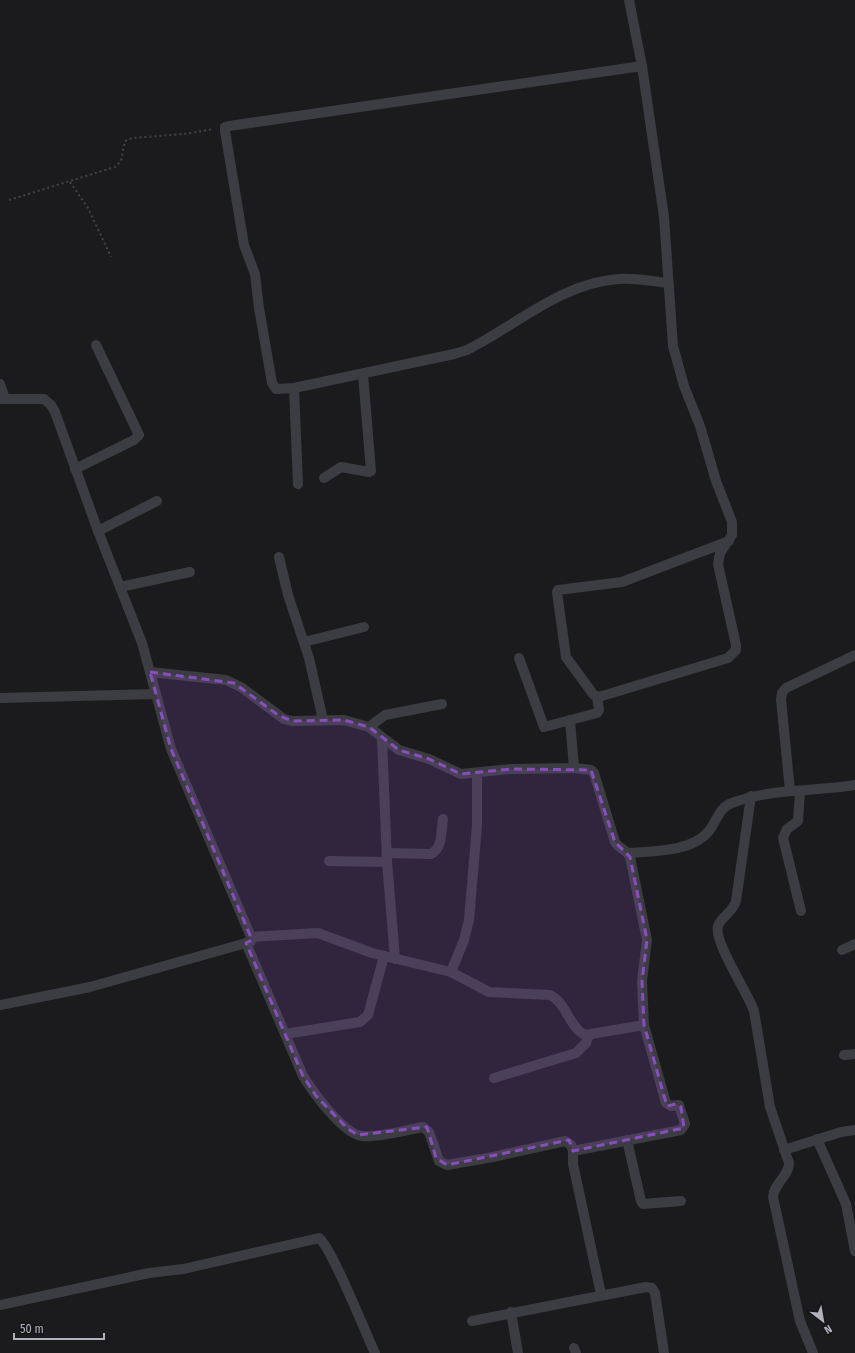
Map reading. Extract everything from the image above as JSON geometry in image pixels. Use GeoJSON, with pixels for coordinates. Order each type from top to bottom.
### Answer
{"type":"FeatureCollection","features":[{"type":"Feature","properties":{"kind":"street"},"geometry":{"type":"LineString","coordinates":[[597,697],[728,658],[736,650],[736,638],[718,564],[720,553],[732,535],[732,522],[716,481],[700,426],[677,364],[671,325],[664,217],[642,66],[629,0]]}},
{"type":"Feature","properties":{"kind":"street"},"geometry":{"type":"LineString","coordinates":[[642,66],[225,127],[240,225],[244,245],[255,274],[259,308],[272,384],[276,389],[294,388],[363,374],[467,350],[561,294],[583,285],[621,279],[668,283]]}},
{"type":"Feature","properties":{"kind":"street"},"geometry":{"type":"LineString","coordinates":[[75,469],[134,440],[139,435],[96,345]]}},
{"type":"Feature","properties":{"kind":"street"},"geometry":{"type":"LineString","coordinates":[[324,478],[341,467],[369,472],[372,469],[363,374]]}},
{"type":"Feature","properties":{"kind":"street"},"geometry":{"type":"LineString","coordinates":[[0,384],[2,399],[44,399],[51,405],[142,643],[171,749],[249,940],[285,1034],[303,1076],[313,1092],[348,1129],[358,1135],[363,1136],[423,1127],[429,1132],[439,1161],[447,1165],[493,1158],[565,1141],[571,1145],[573,1151],[573,1164],[601,1294]]}},
{"type":"Feature","properties":{"kind":"street"},"geometry":{"type":"LineString","coordinates":[[294,388],[298,484]]}},
{"type":"Feature","properties":{"kind":"street"},"geometry":{"type":"LineString","coordinates":[[98,531],[157,501]]}},
{"type":"Feature","properties":{"kind":"street"},"geometry":{"type":"LineString","coordinates":[[519,658],[542,725],[546,727],[599,712],[597,697],[593,694],[566,657],[557,592],[558,590],[628,580],[729,541]]}},
{"type":"Feature","properties":{"kind":"street"},"geometry":{"type":"LineString","coordinates":[[278,557],[288,595],[304,642],[323,720]]}},
{"type":"Feature","properties":{"kind":"street"},"geometry":{"type":"LineString","coordinates":[[120,587],[190,572]]}},
{"type":"Feature","properties":{"kind":"street"},"geometry":{"type":"LineString","coordinates":[[304,642],[364,628]]}},
{"type":"Feature","properties":{"kind":"street"},"geometry":{"type":"LineString","coordinates":[[801,911],[783,838],[787,829],[798,821],[795,791],[781,700],[782,693],[786,688],[855,655]]}},
{"type":"Feature","properties":{"kind":"street"},"geometry":{"type":"LineString","coordinates":[[150,672],[226,680],[241,687],[284,719],[292,721],[344,720],[369,726],[391,745],[406,753],[429,759],[461,774],[477,774],[511,770],[574,768],[591,770],[594,774],[615,842],[620,848],[629,853],[678,848],[702,837],[710,830],[725,806],[751,796],[855,785]]}},
{"type":"Feature","properties":{"kind":"street"},"geometry":{"type":"LineString","coordinates":[[0,698],[156,694]]}},
{"type":"Feature","properties":{"kind":"street"},"geometry":{"type":"LineString","coordinates":[[369,726],[385,715],[442,704]]}},
{"type":"Feature","properties":{"kind":"street"},"geometry":{"type":"LineString","coordinates":[[570,720],[574,768]]}},
{"type":"Feature","properties":{"kind":"street"},"geometry":{"type":"LineString","coordinates":[[382,738],[387,858],[394,959]]}},
{"type":"Feature","properties":{"kind":"street"},"geometry":{"type":"LineString","coordinates":[[451,972],[464,940],[469,920],[477,825],[477,774]]}},
{"type":"Feature","properties":{"kind":"street"},"geometry":{"type":"LineString","coordinates":[[751,796],[736,901],[731,911],[720,924],[718,930],[730,966],[754,1011],[767,1093],[789,1167],[775,1188],[772,1196],[800,1322],[813,1353]]}},
{"type":"Feature","properties":{"kind":"street"},"geometry":{"type":"LineString","coordinates":[[329,861],[431,854],[436,852],[439,847],[443,819]]}},
{"type":"Feature","properties":{"kind":"street"},"geometry":{"type":"LineString","coordinates":[[573,1151],[681,1130],[685,1124],[679,1105],[671,1106],[666,1103],[644,1025],[642,980],[647,940],[629,853]]}},
{"type":"Feature","properties":{"kind":"street"},"geometry":{"type":"LineString","coordinates":[[0,1005],[90,987],[249,940],[318,933],[394,959],[451,972],[489,992],[553,997],[577,1029],[589,1035],[644,1025]]}},
{"type":"Feature","properties":{"kind":"street"},"geometry":{"type":"LineString","coordinates":[[842,950],[855,944]]}},
{"type":"Feature","properties":{"kind":"street"},"geometry":{"type":"LineString","coordinates":[[285,1034],[365,1020],[368,1015],[384,956]]}},
{"type":"Feature","properties":{"kind":"street"},"geometry":{"type":"LineString","coordinates":[[494,1078],[576,1053],[586,1043],[589,1035]]}},
{"type":"Feature","properties":{"kind":"street"},"geometry":{"type":"LineString","coordinates":[[844,1055],[855,1054]]}},
{"type":"Feature","properties":{"kind":"street"},"geometry":{"type":"LineString","coordinates":[[784,1150],[841,1132],[855,1130]]}},
{"type":"Feature","properties":{"kind":"street"},"geometry":{"type":"LineString","coordinates":[[817,1139],[846,1204],[855,1251]]}},
{"type":"Feature","properties":{"kind":"street"},"geometry":{"type":"LineString","coordinates":[[627,1140],[641,1201],[643,1204],[681,1201]]}},
{"type":"Feature","properties":{"kind":"street"},"geometry":{"type":"LineString","coordinates":[[0,1305],[149,1273],[183,1269],[231,1256],[281,1248],[319,1238],[324,1244],[345,1285],[376,1353]]}},
{"type":"Feature","properties":{"kind":"street"},"geometry":{"type":"LineString","coordinates":[[472,1321],[601,1294],[646,1287],[652,1288],[655,1293],[664,1353]]}},
{"type":"Feature","properties":{"kind":"street"},"geometry":{"type":"LineString","coordinates":[[511,1312],[518,1353]]}},
{"type":"Feature","properties":{"kind":"path"},"geometry":{"type":"LineString","coordinates":[[9,200],[70,182],[119,165],[125,141],[128,139],[184,134],[225,127]]}},
{"type":"Feature","properties":{"kind":"path"},"geometry":{"type":"LineString","coordinates":[[70,182],[88,208],[112,256]]}},
{"type":"Feature","properties":{"kind":"highlighted area"},"geometry":{"type":"Polygon","coordinates":[[[150,672],[234,683],[278,715],[292,721],[344,720],[369,727],[399,750],[429,759],[461,774],[511,769],[591,770],[615,842],[630,857],[647,940],[642,981],[644,1025],[667,1106],[676,1104],[681,1107],[684,1128],[573,1151],[569,1140],[447,1165],[436,1158],[427,1127],[358,1135],[348,1129],[316,1096],[303,1076],[246,943],[252,940],[171,749],[150,672]]]}}]}
